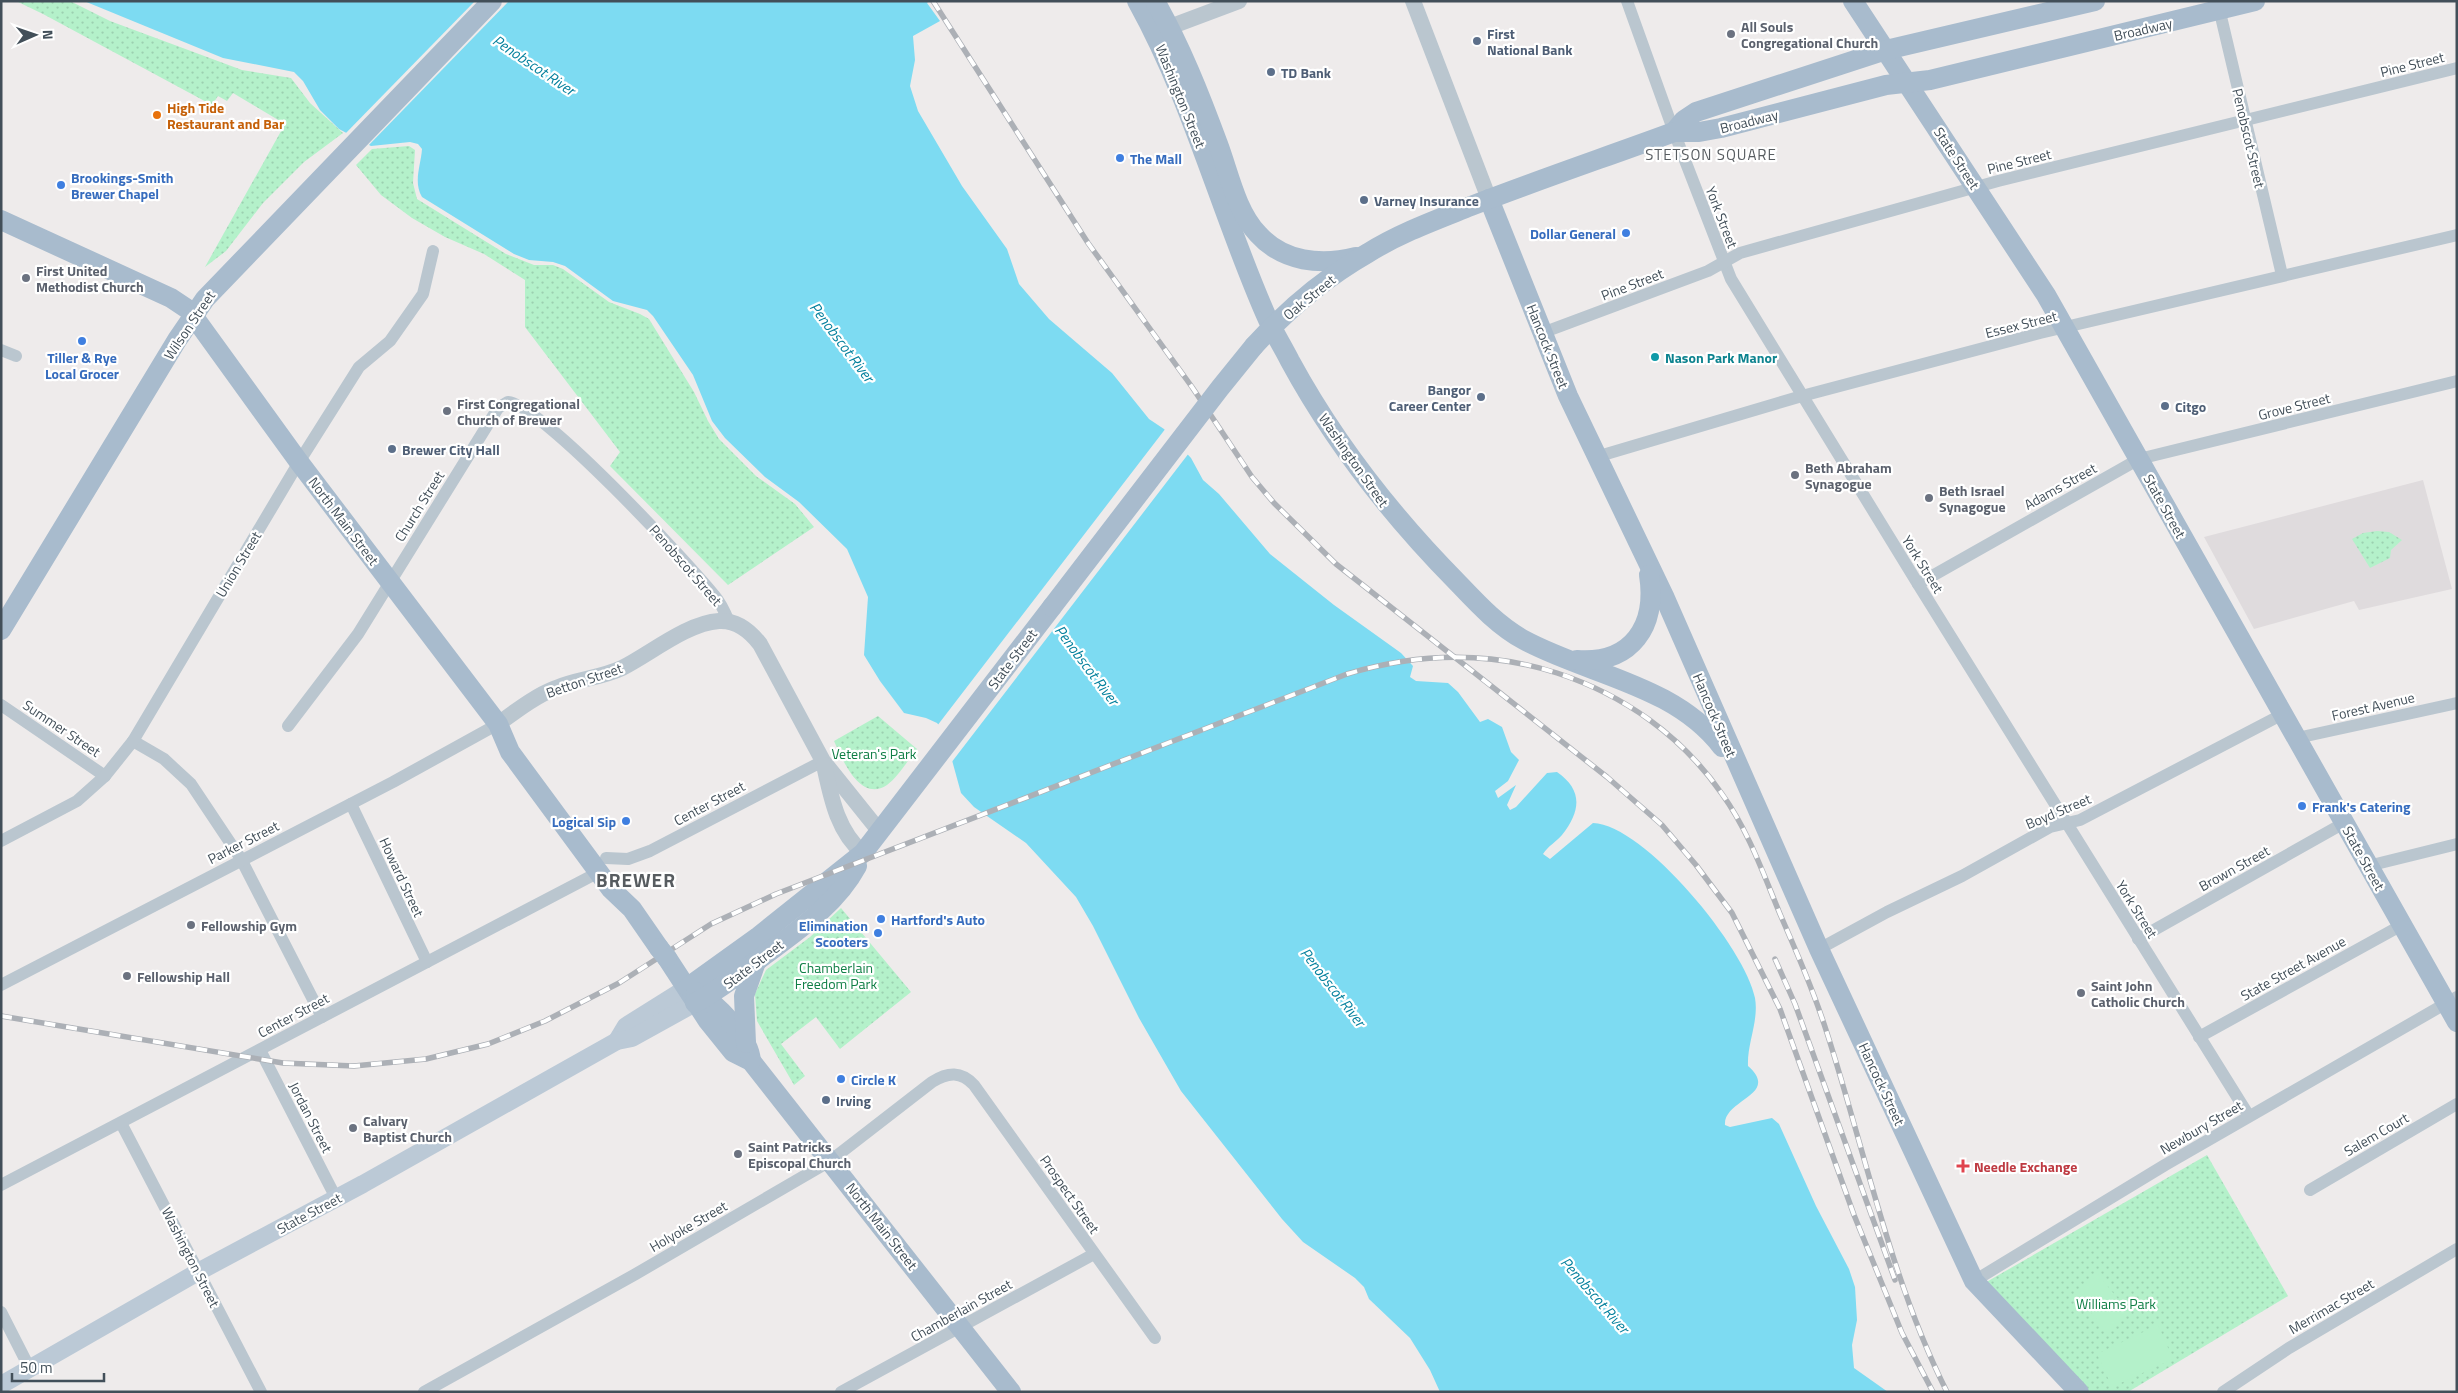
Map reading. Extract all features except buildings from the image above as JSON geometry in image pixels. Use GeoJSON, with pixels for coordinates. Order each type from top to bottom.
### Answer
{"type":"FeatureCollection","features":[{"type":"Feature","properties":{"kind":"main road","name":"Wilson Street"},"geometry":{"type":"LineString","coordinates":[[1,630],[193,315],[211,292],[492,1]]}},
{"type":"Feature","properties":{"kind":"main road","name":"Washington Street"},"geometry":{"type":"LineString","coordinates":[[1137,1],[1162,30],[1195,83],[1240,202],[1256,233],[1284,254],[1309,261],[1342,260],[1367,253]]}},
{"type":"Feature","properties":{"kind":"main road","name":"Washington Street"},"geometry":{"type":"LineString","coordinates":[[1156,1],[1162,30],[1185,101],[1262,308],[1309,394],[1342,445],[1400,522],[1500,624],[1524,640],[1652,694],[1690,715],[1714,737],[1740,774]]}},
{"type":"Feature","properties":{"kind":"main road","name":"State Street"},"geometry":{"type":"LineString","coordinates":[[1854,1],[2030,268],[2368,866],[2402,925],[2451,1000],[2457,1022]]}},
{"type":"Feature","properties":{"kind":"main road","name":"Broadway"},"geometry":{"type":"LineString","coordinates":[[1674,132],[1684,120],[1696,112],[1886,50],[2095,1]]}},
{"type":"Feature","properties":{"kind":"main road","name":"Broadway"},"geometry":{"type":"LineString","coordinates":[[1674,132],[1699,132],[1720,128],[1886,85],[1930,80],[2218,6],[2256,1]]}},
{"type":"Feature","properties":{"kind":"main road","name":"Oak Street"},"geometry":{"type":"LineString","coordinates":[[1052,607],[1254,346],[1312,293],[1367,253],[1417,228],[1674,132]]}},
{"type":"Feature","properties":{"kind":"main road","name":"Hancock Street"},"geometry":{"type":"LineString","coordinates":[[1489,200],[1542,334],[1596,457],[1645,556],[1819,949],[1974,1281],[2079,1392]]}},
{"type":"Feature","properties":{"kind":"main road","name":"North Main Street"},"geometry":{"type":"LineString","coordinates":[[1,220],[176,300],[193,315],[299,462],[498,724],[510,752],[603,865],[616,894],[632,909],[696,996],[719,1010],[748,1052],[830,1161],[962,1327],[1011,1392]]}},
{"type":"Feature","properties":{"kind":"main road"},"geometry":{"type":"LineString","coordinates":[[1567,659],[1604,659],[1627,648],[1639,636],[1646,622],[1650,605],[1649,578],[1645,556]]}},
{"type":"Feature","properties":{"kind":"main road","name":"State Street"},"geometry":{"type":"LineString","coordinates":[[696,996],[759,936],[863,853],[1052,607]]}},
{"type":"Feature","properties":{"kind":"main road","name":"State Street"},"geometry":{"type":"LineString","coordinates":[[1,1385],[198,1272],[336,1198],[617,1041],[626,1026],[696,996],[757,961],[812,919],[835,897],[851,878],[863,853]]}},
{"type":"Feature","properties":{"kind":"main road"},"geometry":{"type":"LineString","coordinates":[[748,1052],[744,996],[757,961]]}},
{"type":"Feature","properties":{"kind":"street"},"geometry":{"type":"LineString","coordinates":[[1162,30],[1239,1]]}},
{"type":"Feature","properties":{"kind":"street","name":"Hancock Street"},"geometry":{"type":"LineString","coordinates":[[1413,1],[1489,200]]}},
{"type":"Feature","properties":{"kind":"street","name":"York Street"},"geometry":{"type":"LineString","coordinates":[[1627,1],[1674,132],[1731,279],[2248,1116]]}},
{"type":"Feature","properties":{"kind":"street","name":"Penobscot Street"},"geometry":{"type":"LineString","coordinates":[[2218,6],[2282,275]]}},
{"type":"Feature","properties":{"kind":"street","name":"Pine Street"},"geometry":{"type":"LineString","coordinates":[[1542,334],[1708,271],[1740,253],[1977,187],[2457,68]]}},
{"type":"Feature","properties":{"kind":"street","name":"Essex Street"},"geometry":{"type":"LineString","coordinates":[[1596,457],[1802,396],[2065,328],[2457,234]]}},
{"type":"Feature","properties":{"kind":"street","name":"Union Street"},"geometry":{"type":"LineString","coordinates":[[1,841],[77,800],[105,776],[133,741],[299,462],[360,367],[390,341],[423,294],[433,251]]}},
{"type":"Feature","properties":{"kind":"street"},"geometry":{"type":"LineString","coordinates":[[1,350],[16,356]]}},
{"type":"Feature","properties":{"kind":"street","name":"Grove Street"},"geometry":{"type":"LineString","coordinates":[[2139,459],[2457,381]]}},
{"type":"Feature","properties":{"kind":"street","name":"Penobscot Street"},"geometry":{"type":"LineString","coordinates":[[508,402],[520,405],[560,436],[644,518],[714,595],[729,622],[749,631],[760,644],[823,760]]}},
{"type":"Feature","properties":{"kind":"street","name":"Church Street"},"geometry":{"type":"LineString","coordinates":[[288,726],[348,648],[498,408],[508,402]]}},
{"type":"Feature","properties":{"kind":"street","name":"Adams Street"},"geometry":{"type":"LineString","coordinates":[[1918,584],[2139,459]]}},
{"type":"Feature","properties":{"kind":"street","name":"Betton Street"},"geometry":{"type":"LineString","coordinates":[[498,724],[530,701],[556,688],[622,668],[700,626],[716,621],[729,622]]}},
{"type":"Feature","properties":{"kind":"street","name":"Forest Avenue"},"geometry":{"type":"LineString","coordinates":[[2297,738],[2457,703]]}},
{"type":"Feature","properties":{"kind":"street","name":"Summer Street"},"geometry":{"type":"LineString","coordinates":[[1,706],[105,776]]}},
{"type":"Feature","properties":{"kind":"street","name":"Boyd Street"},"geometry":{"type":"LineString","coordinates":[[1819,949],[1895,908],[1962,876],[2050,827],[2080,820],[2283,714]]}},
{"type":"Feature","properties":{"kind":"street","name":"Parker Street"},"geometry":{"type":"LineString","coordinates":[[1,985],[241,859],[351,804],[498,724]]}},
{"type":"Feature","properties":{"kind":"street"},"geometry":{"type":"LineString","coordinates":[[133,741],[164,759],[191,784],[241,859],[322,1017]]}},
{"type":"Feature","properties":{"kind":"street"},"geometry":{"type":"LineString","coordinates":[[823,760],[880,832]]}},
{"type":"Feature","properties":{"kind":"street"},"geometry":{"type":"LineString","coordinates":[[823,760],[837,815],[850,840],[863,853]]}},
{"type":"Feature","properties":{"kind":"street","name":"Center Street"},"geometry":{"type":"LineString","coordinates":[[1,1186],[427,962],[603,865],[650,851],[823,760]]}},
{"type":"Feature","properties":{"kind":"street","name":"Howard Street"},"geometry":{"type":"LineString","coordinates":[[351,804],[427,962]]}},
{"type":"Feature","properties":{"kind":"street","name":"Brown Street"},"geometry":{"type":"LineString","coordinates":[[2138,939],[2344,823]]}},
{"type":"Feature","properties":{"kind":"street"},"geometry":{"type":"LineString","coordinates":[[2368,866],[2457,844]]}},
{"type":"Feature","properties":{"kind":"street","name":"State Street Avenue"},"geometry":{"type":"LineString","coordinates":[[2199,1037],[2402,925]]}},
{"type":"Feature","properties":{"kind":"street","name":"Newbury Street"},"geometry":{"type":"LineString","coordinates":[[1974,1281],[2248,1116],[2451,1000]]}},
{"type":"Feature","properties":{"kind":"street","name":"Jordan Street"},"geometry":{"type":"LineString","coordinates":[[260,1050],[336,1198]]}},
{"type":"Feature","properties":{"kind":"street","name":"Holyoke Street"},"geometry":{"type":"LineString","coordinates":[[424,1392],[634,1275],[830,1161],[932,1082],[947,1074],[957,1074]]}},
{"type":"Feature","properties":{"kind":"street","name":"Prospect Street"},"geometry":{"type":"LineString","coordinates":[[957,1074],[963,1075],[974,1085],[1155,1338]]}},
{"type":"Feature","properties":{"kind":"street","name":"Salem Court"},"geometry":{"type":"LineString","coordinates":[[2310,1190],[2457,1104]]}},
{"type":"Feature","properties":{"kind":"street","name":"Washington Street"},"geometry":{"type":"LineString","coordinates":[[121,1122],[261,1392]]}},
{"type":"Feature","properties":{"kind":"street","name":"Merrimac Street"},"geometry":{"type":"LineString","coordinates":[[2223,1392],[2289,1348],[2457,1250]]}},
{"type":"Feature","properties":{"kind":"street","name":"Chamberlain Street"},"geometry":{"type":"LineString","coordinates":[[841,1392],[1094,1254]]}},
{"type":"Feature","properties":{"kind":"street"},"geometry":{"type":"LineString","coordinates":[[1,1312],[30,1369]]}},
{"type":"Feature","properties":{"kind":"shaded area"},"geometry":{"type":"Polygon","coordinates":[[[2423,480],[2452,589],[2359,610],[2354,601],[2254,629],[2204,537],[2423,480]]]}},
{"type":"Feature","properties":{"kind":"green space"},"geometry":{"type":"Polygon","coordinates":[[[16,1],[70,1],[110,21],[242,70],[291,78],[310,103],[343,133],[304,162],[263,203],[226,251],[205,267],[285,124],[233,93],[227,101],[218,96],[212,105],[16,1]]]}},
{"type":"Feature","properties":{"kind":"green space"},"geometry":{"type":"Polygon","coordinates":[[[409,146],[415,150],[413,183],[417,199],[506,254],[534,265],[553,265],[563,269],[609,302],[649,319],[694,392],[719,439],[756,476],[795,504],[814,527],[728,585],[610,466],[620,452],[525,327],[525,280],[484,254],[445,237],[412,218],[381,195],[356,165],[372,149],[409,146]]]}},
{"type":"Feature","properties":{"kind":"green space"},"geometry":{"type":"Polygon","coordinates":[[[2389,532],[2402,540],[2391,550],[2390,558],[2370,568],[2352,539],[2363,533],[2389,532]]]}},
{"type":"Feature","properties":{"kind":"green space","name":"Veteran's Park"},"geometry":{"type":"Polygon","coordinates":[[[878,716],[917,749],[891,782],[877,789],[868,788],[860,784],[847,768],[834,741],[878,716]]]}},
{"type":"Feature","properties":{"kind":"green space","name":"Chamberlain Freedom Park"},"geometry":{"type":"Polygon","coordinates":[[[841,908],[911,992],[840,1049],[816,1017],[781,1044],[805,1076],[794,1085],[757,1021],[755,994],[766,970],[810,937],[841,908]]]}},
{"type":"Feature","properties":{"kind":"green space","name":"Williams Park"},"geometry":{"type":"Polygon","coordinates":[[[2207,1155],[2288,1296],[2128,1392],[2087,1392],[1983,1284],[2207,1155]]]}},
{"type":"Feature","properties":{"kind":"green space"},"geometry":{"type":"Polygon","coordinates":[[[2098,1274],[2129,1313],[2107,1332],[2075,1293],[2098,1274]]]}},
{"type":"Feature","properties":{"kind":"green space"},"geometry":{"type":"Polygon","coordinates":[[[2158,1325],[2173,1359],[2112,1387],[2097,1354],[2158,1325]]]}},
{"type":"Feature","properties":{"kind":"water","name":"Penobscot River"},"geometry":{"type":"Polygon","coordinates":[[[84,1],[929,1],[927,3],[940,21],[913,36],[915,60],[910,86],[918,111],[962,186],[1007,249],[1019,284],[1049,319],[1112,373],[1149,419],[1164,429],[1191,458],[1203,480],[1219,494],[1270,554],[1334,605],[1401,653],[1413,666],[1410,677],[1416,681],[1448,683],[1458,692],[1480,722],[1488,719],[1502,727],[1511,752],[1519,760],[1508,781],[1495,791],[1498,798],[1516,785],[1507,805],[1510,810],[1516,807],[1547,773],[1557,772],[1565,779],[1575,794],[1576,809],[1573,818],[1562,835],[1543,854],[1550,859],[1593,823],[1615,829],[1639,844],[1665,866],[1690,893],[1733,950],[1748,976],[1755,998],[1756,1007],[1748,1066],[1756,1076],[1758,1084],[1755,1091],[1732,1109],[1727,1116],[1725,1125],[1730,1127],[1772,1118],[1779,1124],[1816,1206],[1849,1269],[1855,1287],[1857,1320],[1852,1345],[1854,1368],[1888,1392],[1440,1392],[1430,1370],[1410,1338],[1369,1299],[1364,1287],[1355,1278],[1303,1242],[1282,1219],[1181,1091],[1139,1018],[1093,926],[1076,897],[1026,843],[974,807],[961,793],[944,731],[937,723],[926,718],[904,713],[880,681],[864,655],[868,597],[847,549],[799,502],[765,477],[725,438],[712,421],[693,375],[653,316],[647,310],[613,301],[565,266],[553,262],[529,260],[514,254],[422,197],[419,191],[418,179],[422,149],[418,144],[410,142],[371,146],[339,129],[320,110],[303,81],[294,72],[223,58],[84,1]]]}},
{"type":"Feature","properties":{"kind":"pier"},"geometry":{"type":"Polygon","coordinates":[[[475,1],[509,1],[367,147],[344,135],[475,1]]]}},
{"type":"Feature","properties":{"kind":"pier"},"geometry":{"type":"Polygon","coordinates":[[[1166,428],[1189,453],[951,763],[942,732],[937,726],[1166,428]]]}},
{"type":"Feature","properties":{"kind":"railway"},"geometry":{"type":"LineString","coordinates":[[933,1],[1088,243],[1192,387],[1252,477],[1274,503],[1336,564],[1607,777],[1662,825],[1696,865],[1732,913],[1780,1009],[1854,1215],[1902,1333],[1933,1392]]}},
{"type":"Feature","properties":{"kind":"railway"},"geometry":{"type":"LineString","coordinates":[[1,1016],[283,1063],[354,1066],[426,1059],[488,1044],[545,1021],[619,983],[711,924],[776,894],[1347,674],[1400,662],[1452,657],[1479,658],[1531,666],[1582,682],[1605,693],[1650,720],[1670,736],[1706,773],[1740,822],[1817,1003],[1841,1078],[1894,1261],[1927,1350],[1947,1392]]}},
{"type":"Feature","properties":{"kind":"railway"},"geometry":{"type":"LineString","coordinates":[[1775,959],[1795,1004],[1895,1280]]}},
{"type":"Feature","properties":{"kind":"place","name":"All Souls Congregational Church"},"geometry":{"type":"Point","coordinates":[1731,34]}},
{"type":"Feature","properties":{"kind":"place","name":"First National Bank"},"geometry":{"type":"Point","coordinates":[1477,41]}},
{"type":"Feature","properties":{"kind":"place","name":"TD Bank"},"geometry":{"type":"Point","coordinates":[1271,72]}},
{"type":"Feature","properties":{"kind":"place","name":"High Tide Restaurant and Bar"},"geometry":{"type":"Point","coordinates":[157,115]}},
{"type":"Feature","properties":{"kind":"place","name":"The Mall"},"geometry":{"type":"Point","coordinates":[1120,158]}},
{"type":"Feature","properties":{"kind":"place","name":"Brookings-Smith Brewer Chapel"},"geometry":{"type":"Point","coordinates":[61,185]}},
{"type":"Feature","properties":{"kind":"place","name":"Varney Insurance"},"geometry":{"type":"Point","coordinates":[1364,200]}},
{"type":"Feature","properties":{"kind":"place","name":"Dollar General"},"geometry":{"type":"Point","coordinates":[1626,233]}},
{"type":"Feature","properties":{"kind":"place","name":"First United Methodist Church"},"geometry":{"type":"Point","coordinates":[26,278]}},
{"type":"Feature","properties":{"kind":"place","name":"Tiller & Rye Local Grocer"},"geometry":{"type":"Point","coordinates":[82,341]}},
{"type":"Feature","properties":{"kind":"place","name":"Nason Park Manor"},"geometry":{"type":"Point","coordinates":[1655,357]}},
{"type":"Feature","properties":{"kind":"place","name":"Bangor Career Center"},"geometry":{"type":"Point","coordinates":[1481,397]}},
{"type":"Feature","properties":{"kind":"place","name":"Citgo"},"geometry":{"type":"Point","coordinates":[2165,406]}},
{"type":"Feature","properties":{"kind":"place","name":"First Congregational Church of Brewer"},"geometry":{"type":"Point","coordinates":[447,411]}},
{"type":"Feature","properties":{"kind":"place","name":"Brewer City Hall"},"geometry":{"type":"Point","coordinates":[392,449]}},
{"type":"Feature","properties":{"kind":"place","name":"Beth Abraham Synagogue"},"geometry":{"type":"Point","coordinates":[1795,475]}},
{"type":"Feature","properties":{"kind":"place","name":"Beth Israel Synagogue"},"geometry":{"type":"Point","coordinates":[1929,498]}},
{"type":"Feature","properties":{"kind":"place","name":"Frank's Catering"},"geometry":{"type":"Point","coordinates":[2302,806]}},
{"type":"Feature","properties":{"kind":"place","name":"Logical Sip"},"geometry":{"type":"Point","coordinates":[626,821]}},
{"type":"Feature","properties":{"kind":"place","name":"Hartford's Auto"},"geometry":{"type":"Point","coordinates":[881,919]}},
{"type":"Feature","properties":{"kind":"place","name":"Fellowship Gym"},"geometry":{"type":"Point","coordinates":[191,925]}},
{"type":"Feature","properties":{"kind":"place","name":"Elimination Scooters"},"geometry":{"type":"Point","coordinates":[878,933]}},
{"type":"Feature","properties":{"kind":"place","name":"Fellowship Hall"},"geometry":{"type":"Point","coordinates":[127,976]}},
{"type":"Feature","properties":{"kind":"place","name":"Saint John Catholic Church"},"geometry":{"type":"Point","coordinates":[2081,993]}},
{"type":"Feature","properties":{"kind":"place","name":"Circle K"},"geometry":{"type":"Point","coordinates":[841,1079]}},
{"type":"Feature","properties":{"kind":"place","name":"Irving"},"geometry":{"type":"Point","coordinates":[826,1100]}},
{"type":"Feature","properties":{"kind":"place","name":"Calvary Baptist Church"},"geometry":{"type":"Point","coordinates":[353,1128]}},
{"type":"Feature","properties":{"kind":"place","name":"Saint Patricks Episcopal Church"},"geometry":{"type":"Point","coordinates":[738,1154]}},
{"type":"Feature","properties":{"kind":"place","name":"Needle Exchange"},"geometry":{"type":"Point","coordinates":[1963,1166]}},
{"type":"Feature","properties":{"kind":"district","name":"STETSON SQUARE"},"geometry":{"type":"Point","coordinates":[1711,154]}},
{"type":"Feature","properties":{"kind":"district","name":"BREWER"},"geometry":{"type":"Point","coordinates":[636,879]}}]}
